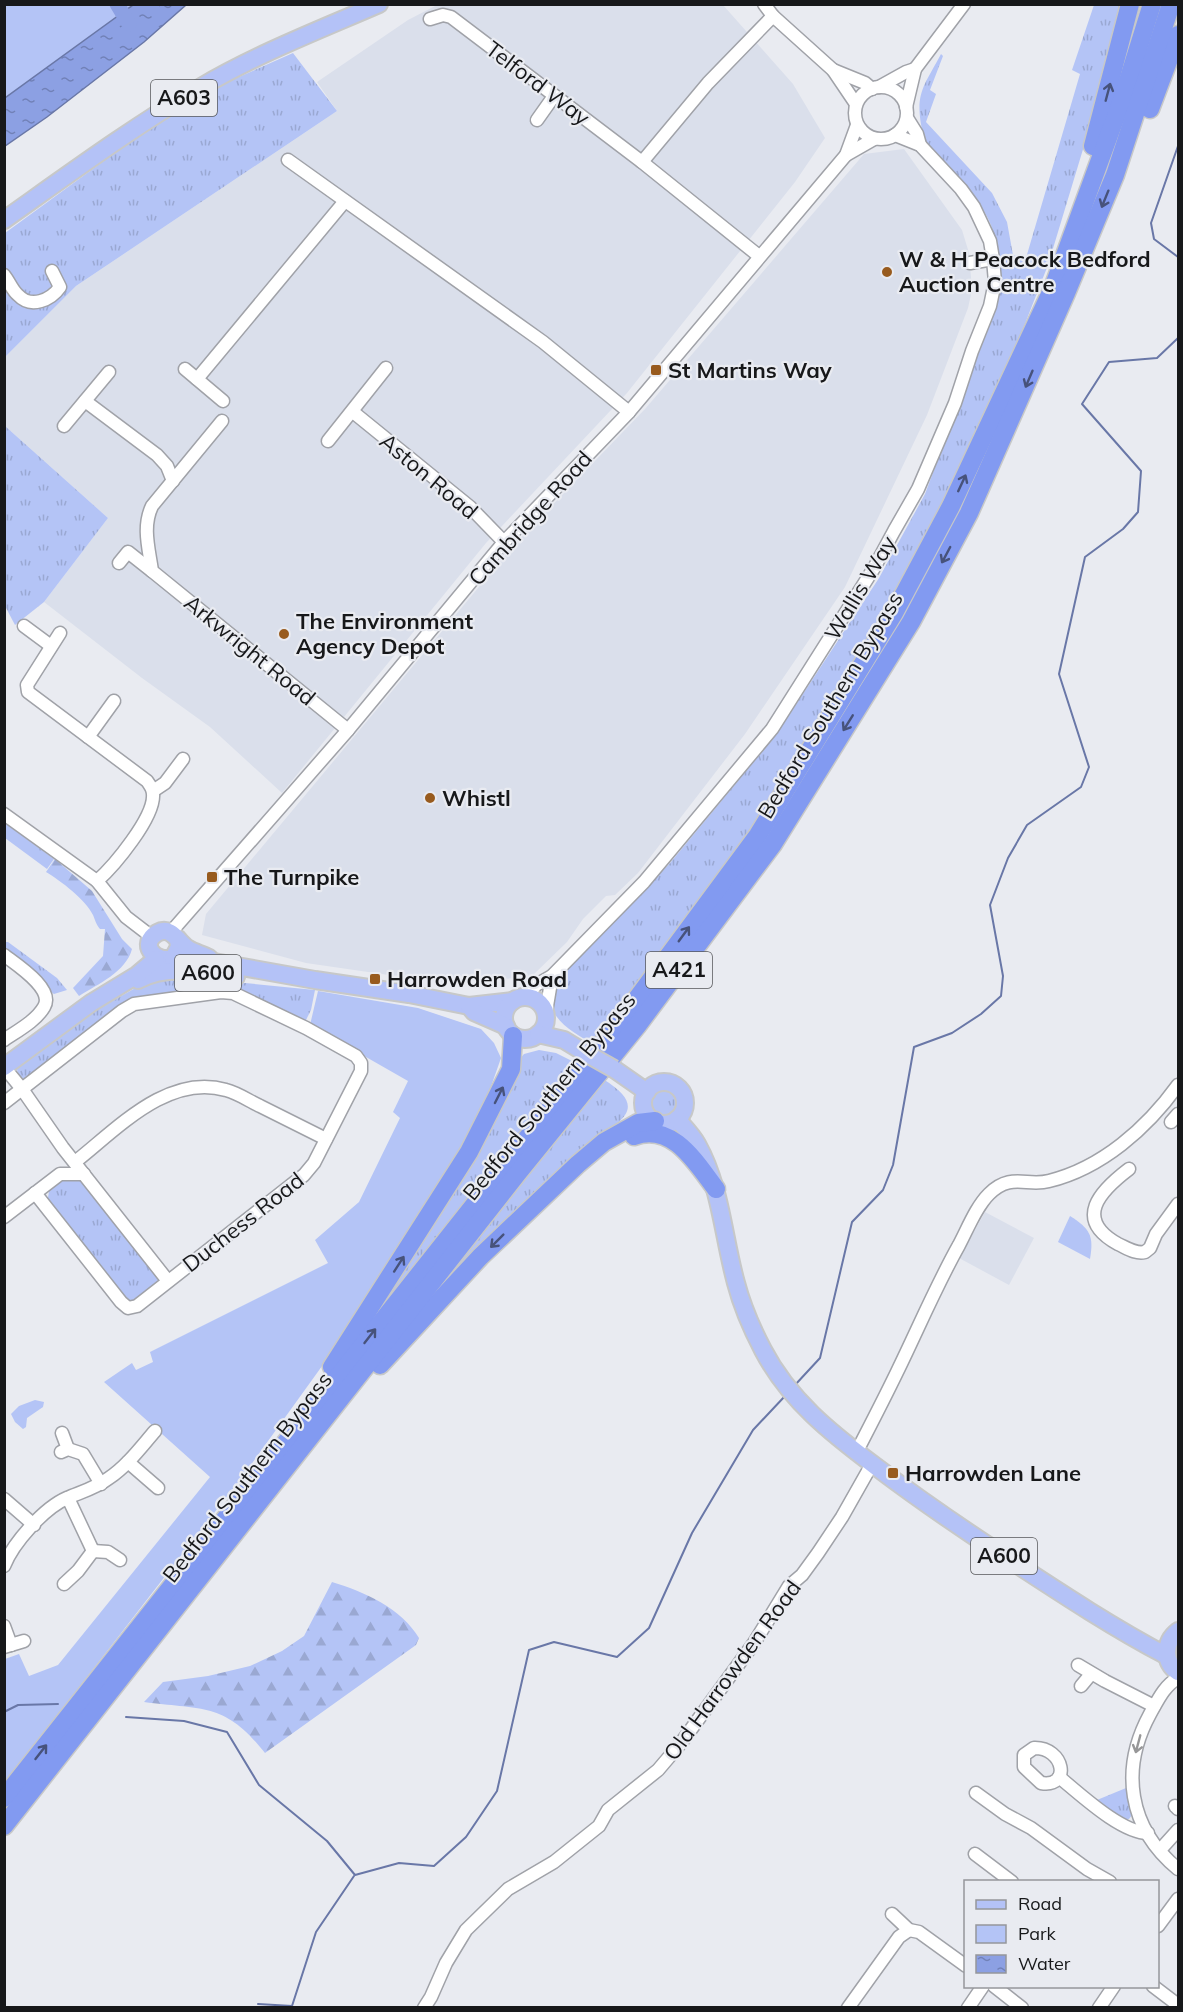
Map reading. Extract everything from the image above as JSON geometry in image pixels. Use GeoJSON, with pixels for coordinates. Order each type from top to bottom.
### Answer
{"type":"FeatureCollection","features":[{"type":"Feature","properties":{"kind":"highway"},"geometry":{"type":"LineString","coordinates":[[1083,210],[1086,172],[1130,4]]}},
{"type":"Feature","properties":{"kind":"highway","name":"Bedford Southern Bypass"},"geometry":{"type":"LineString","coordinates":[[4,1826],[282,1459],[624,1016],[758,835],[894,613],[951,506],[1053,288],[1123,97],[1152,4]]}},
{"type":"Feature","properties":{"kind":"highway","name":"Bedford Southern Bypass"},"geometry":{"type":"LineString","coordinates":[[4,1798],[637,1026],[773,844],[911,622],[969,513],[1066,293],[1114,175],[1172,4]]}},
{"type":"Feature","properties":{"kind":"highway"},"geometry":{"type":"LineString","coordinates":[[1114,175],[1145,120],[1179,35]]}},
{"type":"Feature","properties":{"kind":"highway","name":"A421"},"geometry":{"type":"LineString","coordinates":[[282,1459],[469,1152],[511,1069],[509,1031]]}},
{"type":"Feature","properties":{"kind":"highway","name":"A421"},"geometry":{"type":"LineString","coordinates":[[282,1459],[480,1257],[578,1164],[604,1142],[625,1130],[643,1121],[655,1121]]}},
{"type":"Feature","properties":{"kind":"highway","name":"A421"},"geometry":{"type":"LineString","coordinates":[[578,1164],[637,1135],[655,1133],[673,1139],[682,1147],[716,1189]]}},
{"type":"Feature","properties":{"kind":"main road","name":"A603"},"geometry":{"type":"LineString","coordinates":[[4,220],[202,86],[264,54],[379,4]]}},
{"type":"Feature","properties":{"kind":"main road","name":"A600"},"geometry":{"type":"LineString","coordinates":[[4,1067],[91,1003],[165,958],[178,952],[174,936],[165,931],[152,937],[149,944],[151,953],[165,958],[197,963],[214,962],[469,1006],[520,999]]}},
{"type":"Feature","properties":{"kind":"main road"},"geometry":{"type":"LineString","coordinates":[[174,936],[188,949],[214,962]]}},
{"type":"Feature","properties":{"kind":"main road","name":"A600"},"geometry":{"type":"LineString","coordinates":[[121,986],[130,985],[148,975],[169,971],[217,974],[282,983],[296,977]]}},
{"type":"Feature","properties":{"kind":"main road"},"geometry":{"type":"LineString","coordinates":[[509,1031],[505,1013],[520,999],[538,1002],[564,1040]]}},
{"type":"Feature","properties":{"kind":"main road"},"geometry":{"type":"LineString","coordinates":[[469,1006],[474,1012],[526,1040],[538,1034],[546,1018],[546,1012]]}},
{"type":"Feature","properties":{"kind":"main road"},"geometry":{"type":"LineString","coordinates":[[538,1034],[564,1040],[647,1092]]}},
{"type":"Feature","properties":{"kind":"main road"},"geometry":{"type":"LineString","coordinates":[[665,1082],[678,1087],[683,1093],[685,1107],[677,1119],[667,1123],[655,1121],[650,1117],[644,1105],[647,1092],[652,1086],[665,1082]]}},
{"type":"Feature","properties":{"kind":"main road","name":"A600"},"geometry":{"type":"LineString","coordinates":[[677,1119],[696,1142],[716,1189],[735,1282],[742,1303],[759,1341],[782,1382],[797,1400],[856,1453],[922,1502],[1076,1603],[1167,1656]]}},
{"type":"Feature","properties":{"kind":"main road"},"geometry":{"type":"LineString","coordinates":[[1140,1642],[1175,1635]]}},
{"type":"Feature","properties":{"kind":"main road"},"geometry":{"type":"LineString","coordinates":[[1175,1635],[1167,1647],[1167,1656],[1173,1668],[1179,1672]]}},
{"type":"Feature","properties":{"kind":"street"},"geometry":{"type":"LineString","coordinates":[[764,4],[773,16],[833,70],[856,104]]}},
{"type":"Feature","properties":{"kind":"street"},"geometry":{"type":"LineString","coordinates":[[846,155],[874,139],[885,139],[896,135],[904,128],[915,69],[964,4]]}},
{"type":"Feature","properties":{"kind":"street","name":"Telford Way"},"geometry":{"type":"LineString","coordinates":[[430,19],[443,15],[451,17],[642,162],[759,256]]}},
{"type":"Feature","properties":{"kind":"street"},"geometry":{"type":"LineString","coordinates":[[642,162],[708,84],[773,16]]}},
{"type":"Feature","properties":{"kind":"street"},"geometry":{"type":"LineString","coordinates":[[874,139],[857,125],[856,104],[863,95],[915,69]]}},
{"type":"Feature","properties":{"kind":"street"},"geometry":{"type":"LineString","coordinates":[[833,70],[876,88],[896,92],[901,97],[907,112]]}},
{"type":"Feature","properties":{"kind":"street"},"geometry":{"type":"LineString","coordinates":[[537,120],[554,96]]}},
{"type":"Feature","properties":{"kind":"street","name":"Wallis Way"},"geometry":{"type":"LineString","coordinates":[[907,112],[920,145]]}},
{"type":"Feature","properties":{"kind":"street","name":"Cambridge Road"},"geometry":{"type":"LineString","coordinates":[[174,936],[504,543],[629,412],[846,155],[857,125]]}},
{"type":"Feature","properties":{"kind":"street","name":"Wallis Way"},"geometry":{"type":"LineString","coordinates":[[520,999],[536,985],[552,976],[665,858],[772,729],[874,568],[918,489],[955,403],[990,306],[995,282],[993,259],[983,224],[974,207],[961,189],[920,145],[896,135]]}},
{"type":"Feature","properties":{"kind":"street"},"geometry":{"type":"LineString","coordinates":[[288,160],[543,342],[629,412]]}},
{"type":"Feature","properties":{"kind":"street"},"geometry":{"type":"LineString","coordinates":[[197,379],[345,201]]}},
{"type":"Feature","properties":{"kind":"street"},"geometry":{"type":"LineString","coordinates":[[970,263],[993,259]]}},
{"type":"Feature","properties":{"kind":"street"},"geometry":{"type":"LineString","coordinates":[[4,275],[18,295],[26,301],[36,302],[46,299],[60,287],[52,271]]}},
{"type":"Feature","properties":{"kind":"street"},"geometry":{"type":"LineString","coordinates":[[328,441],[386,368]]}},
{"type":"Feature","properties":{"kind":"street"},"geometry":{"type":"LineString","coordinates":[[185,369],[223,401]]}},
{"type":"Feature","properties":{"kind":"street"},"geometry":{"type":"LineString","coordinates":[[64,426],[108,372]]}},
{"type":"Feature","properties":{"kind":"street"},"geometry":{"type":"LineString","coordinates":[[86,401],[157,455],[167,466],[173,481]]}},
{"type":"Feature","properties":{"kind":"street","name":"Aston Road"},"geometry":{"type":"LineString","coordinates":[[353,412],[470,507],[504,543]]}},
{"type":"Feature","properties":{"kind":"street"},"geometry":{"type":"LineString","coordinates":[[152,571],[146,518],[152,506],[222,421]]}},
{"type":"Feature","properties":{"kind":"street","name":"Arkwright Road"},"geometry":{"type":"LineString","coordinates":[[119,563],[128,552],[348,730]]}},
{"type":"Feature","properties":{"kind":"street"},"geometry":{"type":"LineString","coordinates":[[24,626],[51,646]]}},
{"type":"Feature","properties":{"kind":"street"},"geometry":{"type":"LineString","coordinates":[[60,633],[27,685],[28,692],[147,781],[153,791],[153,801],[148,814],[108,871],[97,881]]}},
{"type":"Feature","properties":{"kind":"street"},"geometry":{"type":"LineString","coordinates":[[88,736],[114,701]]}},
{"type":"Feature","properties":{"kind":"street"},"geometry":{"type":"LineString","coordinates":[[153,791],[165,783],[183,759]]}},
{"type":"Feature","properties":{"kind":"street"},"geometry":{"type":"LineString","coordinates":[[4,814],[97,881],[126,917],[152,937]]}},
{"type":"Feature","properties":{"kind":"street"},"geometry":{"type":"LineString","coordinates":[[4,955],[34,978],[47,1000],[38,1014],[4,1041]]}},
{"type":"Feature","properties":{"kind":"street"},"geometry":{"type":"LineString","coordinates":[[546,1012],[552,976]]}},
{"type":"Feature","properties":{"kind":"street","name":"Duchess Road"},"geometry":{"type":"LineString","coordinates":[[22,1089],[134,1004],[220,992],[239,995],[306,1028],[356,1056],[361,1063],[361,1071],[314,1163],[304,1175],[137,1306],[128,1308],[121,1302],[35,1193]]}},
{"type":"Feature","properties":{"kind":"street","name":"Duchess Road"},"geometry":{"type":"LineString","coordinates":[[4,1067],[63,1148],[168,1281]]}},
{"type":"Feature","properties":{"kind":"street"},"geometry":{"type":"LineString","coordinates":[[856,1453],[950,1261],[989,1193],[1013,1181],[1046,1182],[1065,1177],[1103,1158],[1143,1126],[1179,1085]]}},
{"type":"Feature","properties":{"kind":"street"},"geometry":{"type":"LineString","coordinates":[[75,1162],[148,1105],[168,1094],[190,1087],[227,1090],[326,1139]]}},
{"type":"Feature","properties":{"kind":"street"},"geometry":{"type":"LineString","coordinates":[[4,1103],[22,1089]]}},
{"type":"Feature","properties":{"kind":"street"},"geometry":{"type":"LineString","coordinates":[[60,1174],[63,1148]]}},
{"type":"Feature","properties":{"kind":"street"},"geometry":{"type":"LineString","coordinates":[[1129,1168],[1112,1177],[1093,1210],[1095,1221],[1107,1238],[1133,1252],[1140,1253],[1150,1248],[1156,1234],[1179,1204]]}},
{"type":"Feature","properties":{"kind":"street"},"geometry":{"type":"LineString","coordinates":[[4,1217],[60,1174],[84,1174]]}},
{"type":"Feature","properties":{"kind":"street"},"geometry":{"type":"LineString","coordinates":[[4,1566],[18,1543],[48,1510],[68,1498],[101,1484],[128,1462],[155,1431]]}},
{"type":"Feature","properties":{"kind":"street"},"geometry":{"type":"LineString","coordinates":[[62,1433],[64,1451],[83,1454],[101,1484]]}},
{"type":"Feature","properties":{"kind":"street"},"geometry":{"type":"LineString","coordinates":[[128,1462],[158,1488]]}},
{"type":"Feature","properties":{"kind":"street","name":"Old Harrowden Road"},"geometry":{"type":"LineString","coordinates":[[424,2007],[466,1930],[508,1889],[554,1862],[598,1826],[608,1810],[658,1770],[681,1743],[754,1643],[789,1586],[802,1575],[818,1553],[872,1464]]}},
{"type":"Feature","properties":{"kind":"street"},"geometry":{"type":"LineString","coordinates":[[68,1498],[93,1551]]}},
{"type":"Feature","properties":{"kind":"street"},"geometry":{"type":"LineString","coordinates":[[4,1499],[34,1525]]}},
{"type":"Feature","properties":{"kind":"street"},"geometry":{"type":"LineString","coordinates":[[93,1551],[108,1552],[120,1560]]}},
{"type":"Feature","properties":{"kind":"street"},"geometry":{"type":"LineString","coordinates":[[64,1584],[78,1571],[93,1551]]}},
{"type":"Feature","properties":{"kind":"street"},"geometry":{"type":"LineString","coordinates":[[4,1626],[8,1646],[24,1641]]}},
{"type":"Feature","properties":{"kind":"street"},"geometry":{"type":"LineString","coordinates":[[1078,1665],[1154,1706]]}},
{"type":"Feature","properties":{"kind":"street"},"geometry":{"type":"LineString","coordinates":[[1081,1686],[1091,1674]]}},
{"type":"Feature","properties":{"kind":"street"},"geometry":{"type":"LineString","coordinates":[[1179,1678],[1167,1686],[1154,1706],[1137,1745],[1132,1775],[1135,1808],[1160,1850],[1179,1869]]}},
{"type":"Feature","properties":{"kind":"street"},"geometry":{"type":"LineString","coordinates":[[1059,1777],[1089,1802],[1128,1828],[1137,1833],[1148,1833]]}},
{"type":"Feature","properties":{"kind":"street"},"geometry":{"type":"LineString","coordinates":[[976,1793],[1031,1828],[1087,1869],[1108,1880]]}},
{"type":"Feature","properties":{"kind":"street"},"geometry":{"type":"LineString","coordinates":[[1008,1831],[1017,1820]]}},
{"type":"Feature","properties":{"kind":"street"},"geometry":{"type":"LineString","coordinates":[[1160,1850],[1179,1830]]}},
{"type":"Feature","properties":{"kind":"street"},"geometry":{"type":"LineString","coordinates":[[975,1854],[1011,1880]]}},
{"type":"Feature","properties":{"kind":"street"},"geometry":{"type":"LineString","coordinates":[[1160,1919],[1179,1899]]}},
{"type":"Feature","properties":{"kind":"street"},"geometry":{"type":"LineString","coordinates":[[892,1914],[909,1930],[919,1932],[964,1965]]}},
{"type":"Feature","properties":{"kind":"street"},"geometry":{"type":"LineString","coordinates":[[848,2007],[899,1937],[909,1930]]}},
{"type":"Feature","properties":{"kind":"street"},"geometry":{"type":"LineString","coordinates":[[968,2007],[982,1988]]}},
{"type":"Feature","properties":{"kind":"street"},"geometry":{"type":"LineString","coordinates":[[997,1988],[1022,2007]]}},
{"type":"Feature","properties":{"kind":"street"},"geometry":{"type":"LineString","coordinates":[[1099,2007],[1113,1988]]}},
{"type":"Feature","properties":{"kind":"street"},"geometry":{"type":"LineString","coordinates":[[1156,1988],[1179,2005]]}},
{"type":"Feature","properties":{"kind":"shaded area"},"geometry":{"type":"Polygon","coordinates":[[[437,5],[723,5],[793,84],[825,138],[795,182],[627,393],[486,543],[282,793],[210,727],[44,602],[108,518],[5,426],[5,357],[76,286],[337,111],[317,82],[408,20],[437,5]]]}},
{"type":"Feature","properties":{"kind":"shaded area"},"geometry":{"type":"Polygon","coordinates":[[[904,149],[962,230],[969,253],[972,290],[968,308],[927,415],[845,587],[745,734],[638,873],[615,895],[606,896],[583,919],[567,942],[531,977],[444,983],[306,963],[202,935],[206,914],[514,545],[645,409],[864,154],[904,149]]]}},
{"type":"Feature","properties":{"kind":"shaded area"},"geometry":{"type":"Polygon","coordinates":[[[985,1212],[1034,1238],[1009,1285],[959,1258],[985,1212]]]}},
{"type":"Feature","properties":{"kind":"green space"},"geometry":{"type":"Polygon","coordinates":[[[5,5],[133,5],[5,98],[5,5]]]}},
{"type":"Feature","properties":{"kind":"green space"},"geometry":{"type":"Polygon","coordinates":[[[1094,5],[1124,5],[1117,37],[1048,265],[1003,380],[890,612],[753,832],[592,1043],[565,1026],[554,1013],[551,998],[557,980],[670,863],[776,735],[879,578],[925,494],[995,308],[999,263],[995,235],[983,209],[973,195],[921,137],[923,134],[919,109],[925,84],[941,54],[943,56],[930,90],[936,94],[926,122],[992,193],[1007,222],[1013,255],[1026,258],[1080,74],[1072,70],[1094,5]]]}},
{"type":"Feature","properties":{"kind":"green space"},"geometry":{"type":"Polygon","coordinates":[[[293,53],[337,111],[76,286],[5,357],[5,233],[149,128],[232,80],[293,53]]]}},
{"type":"Feature","properties":{"kind":"green space"},"geometry":{"type":"Polygon","coordinates":[[[5,426],[108,518],[44,602],[15,625],[5,606],[5,426]]]}},
{"type":"Feature","properties":{"kind":"green space"},"geometry":{"type":"Polygon","coordinates":[[[5,823],[54,859],[47,869],[5,838],[5,823]]]}},
{"type":"Feature","properties":{"kind":"green space"},"geometry":{"type":"Polygon","coordinates":[[[55,859],[92,891],[122,939],[132,949],[118,971],[79,996],[73,988],[103,956],[105,929],[100,929],[90,909],[79,897],[46,872],[55,859]]]}},
{"type":"Feature","properties":{"kind":"green space"},"geometry":{"type":"Polygon","coordinates":[[[4,942],[8,942],[57,978],[67,990],[54,994],[51,992],[6,951],[4,942]]]}},
{"type":"Feature","properties":{"kind":"green space"},"geometry":{"type":"Polygon","coordinates":[[[165,979],[245,983],[315,990],[311,1010],[305,1022],[241,990],[140,998],[25,1079],[18,1076],[17,1069],[20,1062],[67,1027],[144,983],[165,979]]]}},
{"type":"Feature","properties":{"kind":"green space"},"geometry":{"type":"Polygon","coordinates":[[[318,991],[418,1008],[481,1029],[494,1043],[501,1058],[481,1115],[366,1305],[245,1473],[5,1783],[5,1659],[19,1654],[29,1676],[58,1665],[210,1477],[104,1382],[132,1363],[136,1370],[153,1362],[150,1352],[328,1263],[315,1240],[359,1202],[400,1118],[393,1112],[408,1081],[310,1025],[318,991]]]}},
{"type":"Feature","properties":{"kind":"green space"},"geometry":{"type":"Polygon","coordinates":[[[539,1050],[556,1053],[576,1063],[382,1314],[377,1311],[518,1061],[524,1054],[539,1050]]]}},
{"type":"Feature","properties":{"kind":"green space"},"geometry":{"type":"Polygon","coordinates":[[[603,1079],[625,1097],[628,1105],[622,1119],[593,1141],[411,1321],[603,1079]]]}},
{"type":"Feature","properties":{"kind":"green space"},"geometry":{"type":"Polygon","coordinates":[[[664,1088],[674,1092],[678,1102],[674,1112],[664,1116],[654,1112],[650,1102],[654,1092],[664,1088]]]}},
{"type":"Feature","properties":{"kind":"green space"},"geometry":{"type":"Polygon","coordinates":[[[60,1178],[83,1180],[158,1275],[157,1287],[135,1303],[122,1299],[47,1203],[50,1186],[60,1178]]]}},
{"type":"Feature","properties":{"kind":"green space"},"geometry":{"type":"Polygon","coordinates":[[[1070,1216],[1089,1233],[1091,1238],[1090,1259],[1058,1242],[1070,1216]]]}},
{"type":"Feature","properties":{"kind":"green space"},"geometry":{"type":"Polygon","coordinates":[[[35,1400],[44,1402],[43,1407],[27,1418],[26,1427],[23,1429],[15,1422],[11,1414],[19,1406],[35,1400]]]}},
{"type":"Feature","properties":{"kind":"green space"},"geometry":{"type":"Polygon","coordinates":[[[332,1582],[369,1596],[392,1610],[411,1627],[419,1638],[416,1645],[265,1753],[238,1725],[212,1711],[144,1702],[163,1682],[208,1676],[250,1666],[282,1651],[304,1636],[332,1582]]]}},
{"type":"Feature","properties":{"kind":"green space"},"geometry":{"type":"Polygon","coordinates":[[[1126,1788],[1132,1815],[1125,1820],[1097,1800],[1126,1788]]]}},
{"type":"Feature","properties":{"kind":"water"},"geometry":{"type":"Polygon","coordinates":[[[133,5],[186,5],[144,42],[47,117],[5,146],[5,98],[133,5]]]}},
{"type":"Feature","properties":{"kind":"waterway"},"geometry":{"type":"LineString","coordinates":[[117,4],[129,24]]}},
{"type":"Feature","properties":{"kind":"waterway"},"geometry":{"type":"LineString","coordinates":[[1178,146],[1151,223],[1154,239],[1178,257]]}},
{"type":"Feature","properties":{"kind":"waterway"},"geometry":{"type":"LineString","coordinates":[[795,1385],[820,1358],[852,1222],[883,1190],[893,1165],[914,1047],[952,1033],[981,1014],[1001,996],[1003,976],[990,905],[1008,858],[1027,825],[1081,787],[1089,767],[1059,674],[1085,557],[1123,529],[1138,512],[1141,471],[1082,404],[1109,362],[1157,358],[1178,338]]}},
{"type":"Feature","properties":{"kind":"waterway"},"geometry":{"type":"LineString","coordinates":[[126,1717],[184,1721],[227,1732],[259,1785],[327,1841],[355,1875],[399,1863],[434,1866],[466,1837],[497,1791],[529,1650],[554,1642],[617,1657],[649,1628],[692,1533],[753,1430],[785,1396]]}},
{"type":"Feature","properties":{"kind":"waterway"},"geometry":{"type":"LineString","coordinates":[[4,1712],[18,1705],[58,1704]]}},
{"type":"Feature","properties":{"kind":"waterway"},"geometry":{"type":"LineString","coordinates":[[258,2004],[292,2006],[316,1932],[354,1876]]}},
{"type":"Feature","properties":{"kind":"place","name":"W & H Peacock Bedford Auction Centre"},"geometry":{"type":"Point","coordinates":[887,272]}},
{"type":"Feature","properties":{"kind":"place","name":"St Martins Way"},"geometry":{"type":"Point","coordinates":[656,370]}},
{"type":"Feature","properties":{"kind":"place","name":"The Environment Agency Depot"},"geometry":{"type":"Point","coordinates":[284,634]}},
{"type":"Feature","properties":{"kind":"place","name":"Whistl"},"geometry":{"type":"Point","coordinates":[430,798]}},
{"type":"Feature","properties":{"kind":"place","name":"The Turnpike"},"geometry":{"type":"Point","coordinates":[212,877]}},
{"type":"Feature","properties":{"kind":"place","name":"Harrowden Road"},"geometry":{"type":"Point","coordinates":[375,979]}},
{"type":"Feature","properties":{"kind":"place","name":"Harrowden Lane"},"geometry":{"type":"Point","coordinates":[893,1473]}}]}
